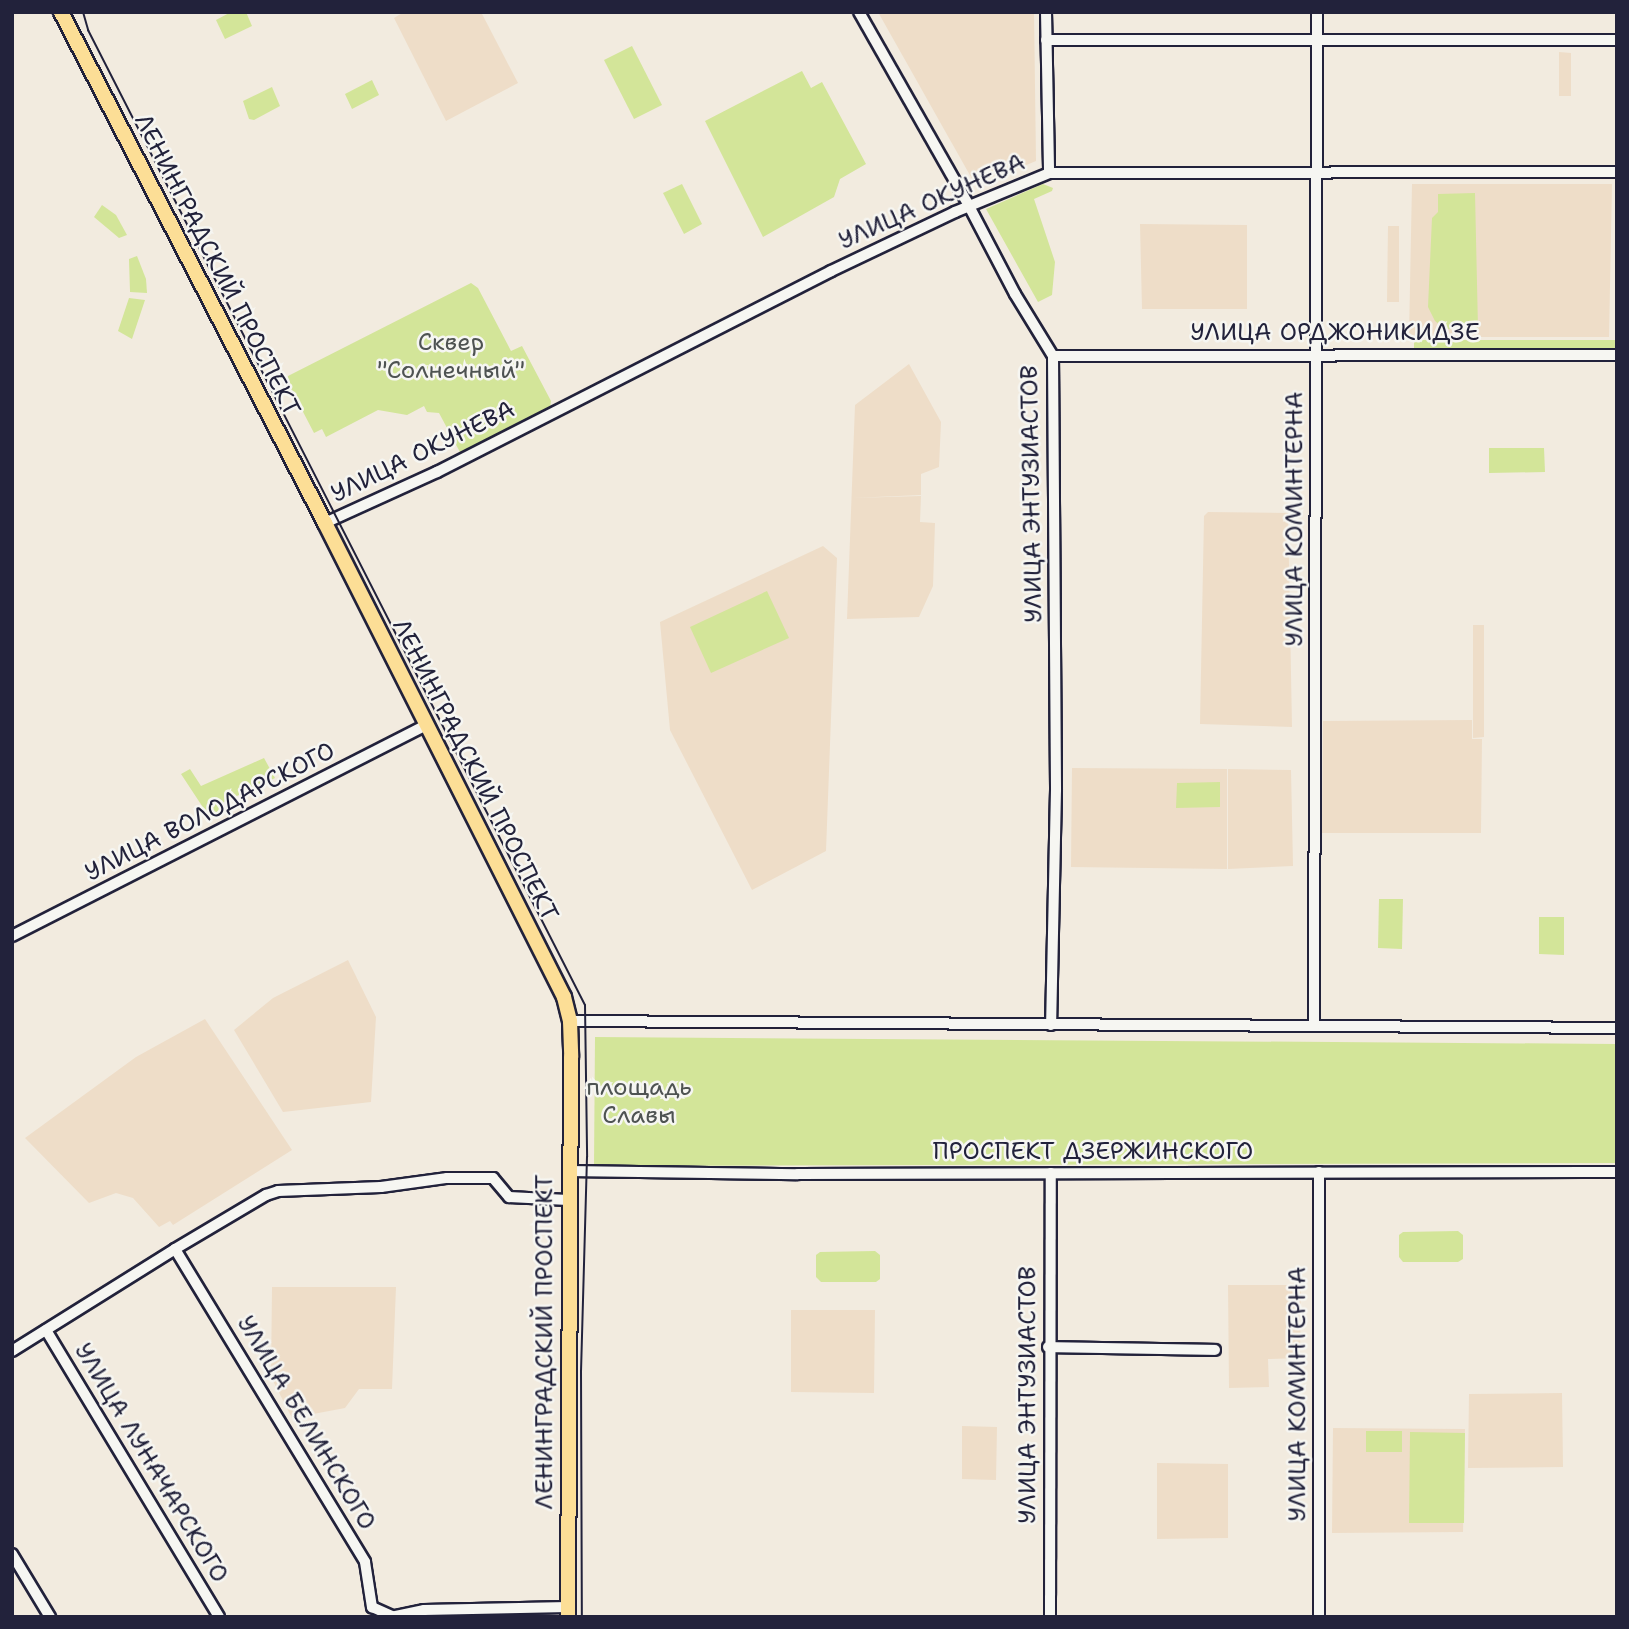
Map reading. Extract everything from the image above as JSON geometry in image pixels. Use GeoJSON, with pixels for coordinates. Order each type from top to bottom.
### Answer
{"type":"FeatureCollection","features":[{"type":"Feature","properties":{"kind":"main road","name":"ЛЕНИНГРАДСКИЙ ПРОСПЕКТ"},"geometry":{"type":"LineString","coordinates":[[61,12],[325,523],[564,997],[570,1021],[568,1612]]}},
{"type":"Feature","properties":{"kind":"street","name":"УЛИЦА ЭНТУЗИАСТОВ"},"geometry":{"type":"LineString","coordinates":[[859,12],[969,206],[1015,294],[1054,356],[1056,790],[1051,1025]]}},
{"type":"Feature","properties":{"kind":"street"},"geometry":{"type":"LineString","coordinates":[[1046,12],[1049,173]]}},
{"type":"Feature","properties":{"kind":"street","name":"УЛИЦА КОМИНТЕРНА"},"geometry":{"type":"LineString","coordinates":[[1314,1026],[1317,12]]}},
{"type":"Feature","properties":{"kind":"street"},"geometry":{"type":"LineString","coordinates":[[1046,40],[1617,40]]}},
{"type":"Feature","properties":{"kind":"street","name":"УЛИЦА ОКУНЕВА"},"geometry":{"type":"LineString","coordinates":[[325,523],[437,472],[769,302],[969,206],[1049,173],[1617,172]]}},
{"type":"Feature","properties":{"kind":"street","name":"УЛИЦА ОРДЖОНИКИДЗЕ"},"geometry":{"type":"LineString","coordinates":[[1054,356],[1617,355]]}},
{"type":"Feature","properties":{"kind":"street","name":"УЛИЦА ВОЛОДАРСКОГО"},"geometry":{"type":"LineString","coordinates":[[12,936],[426,725]]}},
{"type":"Feature","properties":{"kind":"street"},"geometry":{"type":"LineString","coordinates":[[570,1021],[1617,1028]]}},
{"type":"Feature","properties":{"kind":"street","name":"ПРОСПЕКТ ДЗЕРЖИНСКОГО"},"geometry":{"type":"LineString","coordinates":[[569,1171],[1617,1172]]}},
{"type":"Feature","properties":{"kind":"street","name":"УЛИЦА КОМИНТЕРНА"},"geometry":{"type":"LineString","coordinates":[[1319,1172],[1319,1617]]}},
{"type":"Feature","properties":{"kind":"street","name":"УЛИЦА ЭНТУЗИАСТОВ"},"geometry":{"type":"LineString","coordinates":[[1050,1617],[1048,1347],[1051,1173]]}},
{"type":"Feature","properties":{"kind":"street"},"geometry":{"type":"LineString","coordinates":[[12,1351],[266,1195],[286,1190],[381,1187],[439,1178],[493,1178],[509,1197],[568,1200]]}},
{"type":"Feature","properties":{"kind":"street","name":"УЛИЦА БЕЛИНСКОГО"},"geometry":{"type":"LineString","coordinates":[[175,1249],[365,1562],[372,1607],[392,1616]]}},
{"type":"Feature","properties":{"kind":"street","name":"УЛИЦА ЛУНАЧАРСКОГО"},"geometry":{"type":"LineString","coordinates":[[46,1330],[219,1617]]}},
{"type":"Feature","properties":{"kind":"street"},"geometry":{"type":"LineString","coordinates":[[1048,1347],[1215,1350]]}},
{"type":"Feature","properties":{"kind":"street"},"geometry":{"type":"LineString","coordinates":[[12,1554],[50,1617]]}},
{"type":"Feature","properties":{"kind":"street"},"geometry":{"type":"LineString","coordinates":[[392,1616],[424,1610],[568,1612]]}},
{"type":"Feature","properties":{"kind":"shaded area"},"geometry":{"type":"Polygon","coordinates":[[[404,12],[481,12],[518,83],[446,121],[394,18],[404,12]]]}},
{"type":"Feature","properties":{"kind":"shaded area"},"geometry":{"type":"Polygon","coordinates":[[[878,12],[1034,12],[1036,161],[976,186],[878,12]]]}},
{"type":"Feature","properties":{"kind":"shaded area"},"geometry":{"type":"Polygon","coordinates":[[[1559,52],[1571,53],[1571,96],[1559,96],[1559,52]]]}},
{"type":"Feature","properties":{"kind":"shaded area"},"geometry":{"type":"Polygon","coordinates":[[[1412,184],[1612,184],[1609,337],[1409,337],[1412,184]]]}},
{"type":"Feature","properties":{"kind":"shaded area"},"geometry":{"type":"Polygon","coordinates":[[[1140,224],[1247,225],[1247,309],[1142,309],[1140,224]]]}},
{"type":"Feature","properties":{"kind":"shaded area"},"geometry":{"type":"Polygon","coordinates":[[[1388,226],[1399,226],[1399,302],[1387,302],[1388,226]]]}},
{"type":"Feature","properties":{"kind":"shaded area"},"geometry":{"type":"Polygon","coordinates":[[[909,364],[941,422],[939,467],[921,474],[921,495],[852,498],[921,496],[920,522],[935,523],[933,586],[919,617],[847,619],[855,405],[909,364]]]}},
{"type":"Feature","properties":{"kind":"shaded area"},"geometry":{"type":"Polygon","coordinates":[[[1208,512],[1288,513],[1292,727],[1200,724],[1204,516],[1208,512]]]}},
{"type":"Feature","properties":{"kind":"shaded area"},"geometry":{"type":"Polygon","coordinates":[[[823,546],[837,558],[826,851],[752,890],[670,730],[660,622],[823,546]]]}},
{"type":"Feature","properties":{"kind":"shaded area"},"geometry":{"type":"Polygon","coordinates":[[[1473,625],[1484,625],[1484,737],[1473,738],[1473,625]]]}},
{"type":"Feature","properties":{"kind":"shaded area"},"geometry":{"type":"Polygon","coordinates":[[[1472,720],[1472,739],[1482,739],[1481,833],[1322,833],[1323,721],[1472,720]]]}},
{"type":"Feature","properties":{"kind":"shaded area"},"geometry":{"type":"Polygon","coordinates":[[[1072,768],[1227,769],[1227,869],[1071,867],[1072,768]]]}},
{"type":"Feature","properties":{"kind":"shaded area"},"geometry":{"type":"Polygon","coordinates":[[[1228,769],[1291,770],[1293,866],[1228,869],[1228,769]]]}},
{"type":"Feature","properties":{"kind":"shaded area"},"geometry":{"type":"Polygon","coordinates":[[[348,960],[376,1017],[371,1102],[283,1112],[234,1030],[273,998],[348,960]]]}},
{"type":"Feature","properties":{"kind":"shaded area"},"geometry":{"type":"Polygon","coordinates":[[[205,1019],[292,1150],[173,1225],[170,1221],[159,1227],[133,1198],[116,1193],[89,1203],[25,1138],[136,1057],[205,1019]]]}},
{"type":"Feature","properties":{"kind":"shaded area"},"geometry":{"type":"Polygon","coordinates":[[[1228,1285],[1301,1285],[1300,1358],[1268,1359],[1269,1387],[1229,1388],[1228,1285]]]}},
{"type":"Feature","properties":{"kind":"shaded area"},"geometry":{"type":"Polygon","coordinates":[[[272,1287],[396,1287],[392,1389],[359,1389],[345,1408],[292,1418],[271,1377],[272,1287]]]}},
{"type":"Feature","properties":{"kind":"shaded area"},"geometry":{"type":"Polygon","coordinates":[[[791,1310],[875,1310],[874,1393],[791,1392],[791,1310]]]}},
{"type":"Feature","properties":{"kind":"shaded area"},"geometry":{"type":"Polygon","coordinates":[[[1562,1393],[1563,1467],[1468,1468],[1469,1394],[1562,1393]]]}},
{"type":"Feature","properties":{"kind":"shaded area"},"geometry":{"type":"Polygon","coordinates":[[[962,1426],[997,1427],[996,1480],[962,1479],[962,1426]]]}},
{"type":"Feature","properties":{"kind":"shaded area"},"geometry":{"type":"Polygon","coordinates":[[[1333,1428],[1465,1429],[1463,1532],[1332,1533],[1333,1428]]]}},
{"type":"Feature","properties":{"kind":"shaded area"},"geometry":{"type":"Polygon","coordinates":[[[1157,1463],[1228,1464],[1228,1538],[1157,1539],[1157,1463]]]}},
{"type":"Feature","properties":{"kind":"green space"},"geometry":{"type":"Polygon","coordinates":[[[231,12],[246,12],[252,26],[225,39],[216,20],[231,12]]]}},
{"type":"Feature","properties":{"kind":"green space"},"geometry":{"type":"Polygon","coordinates":[[[632,46],[662,105],[634,119],[604,60],[632,46]]]}},
{"type":"Feature","properties":{"kind":"green space"},"geometry":{"type":"Polygon","coordinates":[[[802,71],[811,88],[822,82],[866,164],[840,179],[834,197],[763,237],[705,121],[802,71]]]}},
{"type":"Feature","properties":{"kind":"green space"},"geometry":{"type":"Polygon","coordinates":[[[372,80],[379,95],[352,109],[345,94],[372,80]]]}},
{"type":"Feature","properties":{"kind":"green space"},"geometry":{"type":"Polygon","coordinates":[[[272,87],[280,106],[254,120],[249,119],[243,101],[272,87]]]}},
{"type":"Feature","properties":{"kind":"green space"},"geometry":{"type":"Polygon","coordinates":[[[682,184],[702,224],[684,234],[663,193],[682,184]]]}},
{"type":"Feature","properties":{"kind":"green space"},"geometry":{"type":"Polygon","coordinates":[[[1043,184],[1053,188],[1052,191],[1034,199],[1055,262],[1052,295],[1038,302],[986,209],[1043,184]]]}},
{"type":"Feature","properties":{"kind":"green space"},"geometry":{"type":"Polygon","coordinates":[[[1475,193],[1478,328],[1445,329],[1435,321],[1428,307],[1432,218],[1438,212],[1438,194],[1475,193]]]}},
{"type":"Feature","properties":{"kind":"green space"},"geometry":{"type":"Polygon","coordinates":[[[102,205],[116,215],[127,235],[119,238],[94,217],[102,205]]]}},
{"type":"Feature","properties":{"kind":"green space"},"geometry":{"type":"Polygon","coordinates":[[[137,256],[146,279],[147,293],[130,292],[129,259],[137,256]]]}},
{"type":"Feature","properties":{"kind":"green space","name":"Сквер \"Солнечный\""},"geometry":{"type":"Polygon","coordinates":[[[471,283],[478,288],[511,351],[522,346],[551,401],[550,408],[461,454],[439,413],[427,412],[424,406],[407,415],[378,410],[326,437],[322,429],[314,433],[287,381],[288,376],[471,283]]]}},
{"type":"Feature","properties":{"kind":"green space"},"geometry":{"type":"Polygon","coordinates":[[[129,298],[145,300],[132,339],[118,331],[129,298]]]}},
{"type":"Feature","properties":{"kind":"green space"},"geometry":{"type":"Polygon","coordinates":[[[1414,340],[1617,340],[1617,348],[1414,349],[1414,340]]]}},
{"type":"Feature","properties":{"kind":"green space"},"geometry":{"type":"Polygon","coordinates":[[[1489,448],[1544,448],[1545,472],[1489,473],[1489,448]]]}},
{"type":"Feature","properties":{"kind":"green space"},"geometry":{"type":"Polygon","coordinates":[[[767,591],[789,638],[711,673],[690,627],[767,591]]]}},
{"type":"Feature","properties":{"kind":"green space"},"geometry":{"type":"Polygon","coordinates":[[[264,758],[275,778],[224,802],[215,815],[206,812],[181,774],[190,769],[201,786],[264,758]]]}},
{"type":"Feature","properties":{"kind":"green space"},"geometry":{"type":"Polygon","coordinates":[[[1220,782],[1220,807],[1176,808],[1177,783],[1220,782]]]}},
{"type":"Feature","properties":{"kind":"green space"},"geometry":{"type":"Polygon","coordinates":[[[1379,899],[1403,899],[1402,949],[1378,948],[1379,899]]]}},
{"type":"Feature","properties":{"kind":"green space"},"geometry":{"type":"Polygon","coordinates":[[[1539,917],[1564,917],[1564,955],[1539,954],[1539,917]]]}},
{"type":"Feature","properties":{"kind":"green space","name":"площадь Славы"},"geometry":{"type":"Polygon","coordinates":[[[595,1037],[1617,1044],[1617,1163],[594,1166],[595,1037]]]}},
{"type":"Feature","properties":{"kind":"green space"},"geometry":{"type":"Polygon","coordinates":[[[1458,1231],[1463,1235],[1463,1259],[1458,1262],[1403,1262],[1399,1257],[1399,1235],[1403,1232],[1458,1231]]]}},
{"type":"Feature","properties":{"kind":"green space"},"geometry":{"type":"Polygon","coordinates":[[[875,1251],[880,1255],[880,1279],[876,1282],[821,1282],[816,1277],[816,1255],[820,1252],[875,1251]]]}},
{"type":"Feature","properties":{"kind":"green space"},"geometry":{"type":"Polygon","coordinates":[[[1366,1431],[1402,1431],[1402,1452],[1366,1452],[1366,1431]]]}},
{"type":"Feature","properties":{"kind":"green space"},"geometry":{"type":"Polygon","coordinates":[[[1410,1432],[1465,1433],[1464,1523],[1409,1523],[1410,1432]]]}},
{"type":"Feature","properties":{"kind":"tram line"},"geometry":{"type":"LineString","coordinates":[[83,12],[88,30],[585,1005],[587,1157],[581,1371],[582,1617]]}}]}
